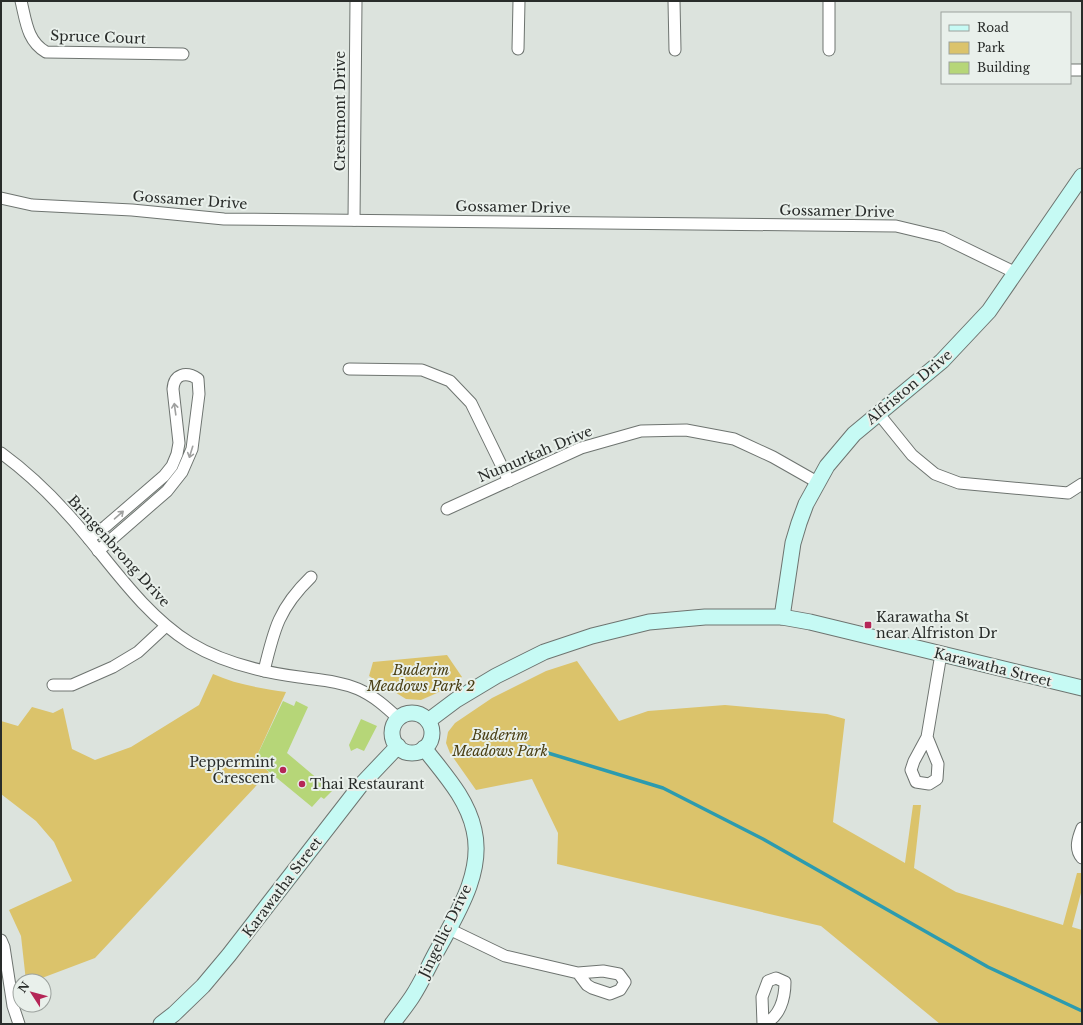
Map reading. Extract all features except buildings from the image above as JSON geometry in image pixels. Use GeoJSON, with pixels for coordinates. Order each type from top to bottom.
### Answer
{"type":"FeatureCollection","features":[{"type":"Feature","properties":{"kind":"street","name":"Spruce Court"},"geometry":{"type":"LineString","coordinates":[[21,1],[32,38],[39,48],[46,52],[183,54]]}},
{"type":"Feature","properties":{"kind":"street","name":"Crestmont Drive"},"geometry":{"type":"LineString","coordinates":[[354,220],[356,1]]}},
{"type":"Feature","properties":{"kind":"street"},"geometry":{"type":"LineString","coordinates":[[518,1],[518,49]]}},
{"type":"Feature","properties":{"kind":"street"},"geometry":{"type":"LineString","coordinates":[[674,1],[675,50]]}},
{"type":"Feature","properties":{"kind":"street"},"geometry":{"type":"LineString","coordinates":[[829,1],[829,50]]}},
{"type":"Feature","properties":{"kind":"street"},"geometry":{"type":"LineString","coordinates":[[1071,70],[1082,70]]}},
{"type":"Feature","properties":{"kind":"street","name":"Alfriston Drive"},"geometry":{"type":"LineString","coordinates":[[782,617],[793,543],[806,504],[827,466],[854,434],[942,361],[989,311],[1082,176]]}},
{"type":"Feature","properties":{"kind":"street","name":"Gossamer Drive"},"geometry":{"type":"LineString","coordinates":[[1,198],[32,205],[132,210],[224,219],[896,226],[942,237],[1016,273]]}},
{"type":"Feature","properties":{"kind":"street"},"geometry":{"type":"LineString","coordinates":[[349,369],[422,370],[450,381],[471,403],[509,481]]}},
{"type":"Feature","properties":{"kind":"street"},"geometry":{"type":"LineString","coordinates":[[89,538],[106,526],[164,476],[172,466],[177,454],[179,443],[173,382],[178,377],[185,374],[192,375],[198,379],[199,394],[192,449],[182,472],[167,491],[98,551]]}},
{"type":"Feature","properties":{"kind":"street"},"geometry":{"type":"LineString","coordinates":[[878,413],[912,455],[935,474],[959,483],[1068,493],[1082,484]]}},
{"type":"Feature","properties":{"kind":"street","name":"Numurkah Drive"},"geometry":{"type":"LineString","coordinates":[[447,509],[581,448],[641,431],[686,430],[734,439],[773,457],[817,482]]}},
{"type":"Feature","properties":{"kind":"street","name":"Bringenbrong Drive"},"geometry":{"type":"LineString","coordinates":[[1,453],[25,472],[54,500],[89,538],[98,551],[146,608],[166,626],[191,643],[215,656],[238,664],[264,671],[336,682],[358,689],[380,701],[399,719]]}},
{"type":"Feature","properties":{"kind":"street"},"geometry":{"type":"LineString","coordinates":[[264,671],[274,630],[281,615],[291,598],[311,577]]}},
{"type":"Feature","properties":{"kind":"street","name":"Karawatha Street"},"geometry":{"type":"LineString","coordinates":[[428,721],[456,700],[496,676],[544,652],[592,636],[649,622],[705,617],[782,617],[810,622],[1082,688]]}},
{"type":"Feature","properties":{"kind":"street"},"geometry":{"type":"LineString","coordinates":[[53,685],[72,686],[113,667],[138,652],[166,626]]}},
{"type":"Feature","properties":{"kind":"street"},"geometry":{"type":"LineString","coordinates":[[927,737],[941,654]]}},
{"type":"Feature","properties":{"kind":"street"},"geometry":{"type":"LineString","coordinates":[[411,713],[418,714],[428,721],[432,733],[431,739],[424,748],[414,753],[402,750],[398,746],[393,735],[393,729],[399,719],[404,715],[411,713]]}},
{"type":"Feature","properties":{"kind":"street","name":"Karawatha Street"},"geometry":{"type":"LineString","coordinates":[[161,1024],[204,986],[360,786],[398,746]]}},
{"type":"Feature","properties":{"kind":"street","name":"Jingellic Drive"},"geometry":{"type":"LineString","coordinates":[[392,1024],[412,997],[449,929],[466,895],[474,867],[476,849],[475,831],[464,800],[424,748]]}},
{"type":"Feature","properties":{"kind":"street"},"geometry":{"type":"LineString","coordinates":[[1082,828],[1077,845],[1078,852],[1082,858]]}},
{"type":"Feature","properties":{"kind":"street"},"geometry":{"type":"LineString","coordinates":[[449,929],[505,956],[578,973]]}},
{"type":"Feature","properties":{"kind":"street"},"geometry":{"type":"LineString","coordinates":[[1,940],[4,947],[13,1006],[19,1024]]}},
{"type":"Feature","properties":{"kind":"green space","name":"Buderim Meadows Park 2"},"geometry":{"type":"Polygon","coordinates":[[[447,655],[462,677],[437,693],[421,700],[406,699],[369,676],[373,662],[447,655]]]}},
{"type":"Feature","properties":{"kind":"green space","name":"Buderim Meadows Park"},"geometry":{"type":"Polygon","coordinates":[[[577,661],[619,721],[648,711],[725,705],[827,714],[845,719],[833,822],[905,863],[913,805],[921,805],[914,868],[956,892],[1063,925],[1077,873],[1082,873],[1082,889],[1072,927],[1082,930],[1082,1024],[940,1024],[821,926],[557,864],[558,833],[532,779],[476,790],[450,753],[446,743],[448,732],[455,723],[492,698],[546,671],[577,661]]]}},
{"type":"Feature","properties":{"kind":"green space"},"geometry":{"type":"Polygon","coordinates":[[[213,674],[230,681],[249,686],[286,692],[255,760],[269,772],[95,958],[52,974],[52,973],[25,973],[21,936],[9,910],[72,881],[54,842],[36,821],[1,794],[1,721],[18,726],[32,707],[53,713],[63,708],[72,749],[95,760],[131,747],[199,705],[213,674]]]}},
{"type":"Feature","properties":{"kind":"waterway"},"geometry":{"type":"LineString","coordinates":[[525,746],[663,788],[763,839],[988,967],[1082,1011]]}},
{"type":"Feature","properties":{"kind":"place","name":"Karawatha St near Alfriston Dr"},"geometry":{"type":"Point","coordinates":[868,625]}},
{"type":"Feature","properties":{"kind":"place","name":"Peppermint Crescent"},"geometry":{"type":"Point","coordinates":[283,770]}},
{"type":"Feature","properties":{"kind":"place","name":"Thai Restaurant"},"geometry":{"type":"Point","coordinates":[302,784]}}]}
